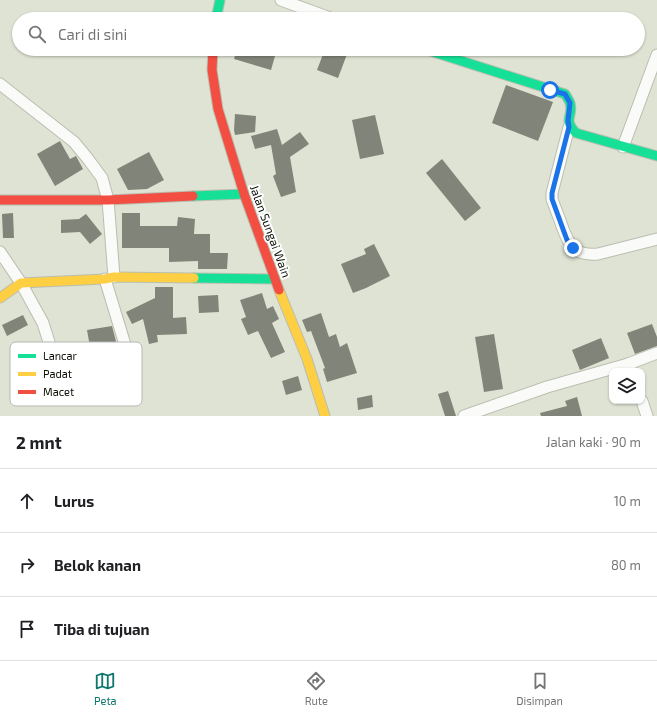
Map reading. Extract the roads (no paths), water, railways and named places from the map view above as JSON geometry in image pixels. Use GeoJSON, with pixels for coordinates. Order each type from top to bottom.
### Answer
{"type":"FeatureCollection","features":[{"type":"Feature","properties":{"kind":"street"},"geometry":{"type":"LineString","coordinates":[[217,12],[220,0]]}},
{"type":"Feature","properties":{"kind":"street"},"geometry":{"type":"LineString","coordinates":[[281,0],[314,12]]}},
{"type":"Feature","properties":{"kind":"street"},"geometry":{"type":"LineString","coordinates":[[623,147],[657,55]]}},
{"type":"Feature","properties":{"kind":"street","name":"Jalan Sungai Wain"},"geometry":{"type":"LineString","coordinates":[[213,56],[212,70],[218,109],[244,194],[275,279],[307,359],[325,416]]}},
{"type":"Feature","properties":{"kind":"street"},"geometry":{"type":"LineString","coordinates":[[446,56],[565,94],[570,103],[568,121],[569,127],[552,193],[552,199],[567,240],[573,248],[581,253],[590,255],[657,239]]}},
{"type":"Feature","properties":{"kind":"street"},"geometry":{"type":"LineString","coordinates":[[0,84],[74,142],[102,178],[108,200],[110,278],[125,342]]}},
{"type":"Feature","properties":{"kind":"street"},"geometry":{"type":"LineString","coordinates":[[569,127],[576,133],[657,156]]}},
{"type":"Feature","properties":{"kind":"street"},"geometry":{"type":"LineString","coordinates":[[0,200],[108,200],[244,194]]}},
{"type":"Feature","properties":{"kind":"street"},"geometry":{"type":"LineString","coordinates":[[0,252],[21,282],[43,323],[49,342]]}},
{"type":"Feature","properties":{"kind":"street"},"geometry":{"type":"LineString","coordinates":[[0,298],[21,282],[110,278],[275,279]]}},
{"type":"Feature","properties":{"kind":"street"},"geometry":{"type":"LineString","coordinates":[[630,368],[657,353]]}},
{"type":"Feature","properties":{"kind":"street"},"geometry":{"type":"LineString","coordinates":[[464,416],[547,388],[609,373]]}},
{"type":"Feature","properties":{"kind":"street"},"geometry":{"type":"LineString","coordinates":[[643,404],[647,416]]}}]}
